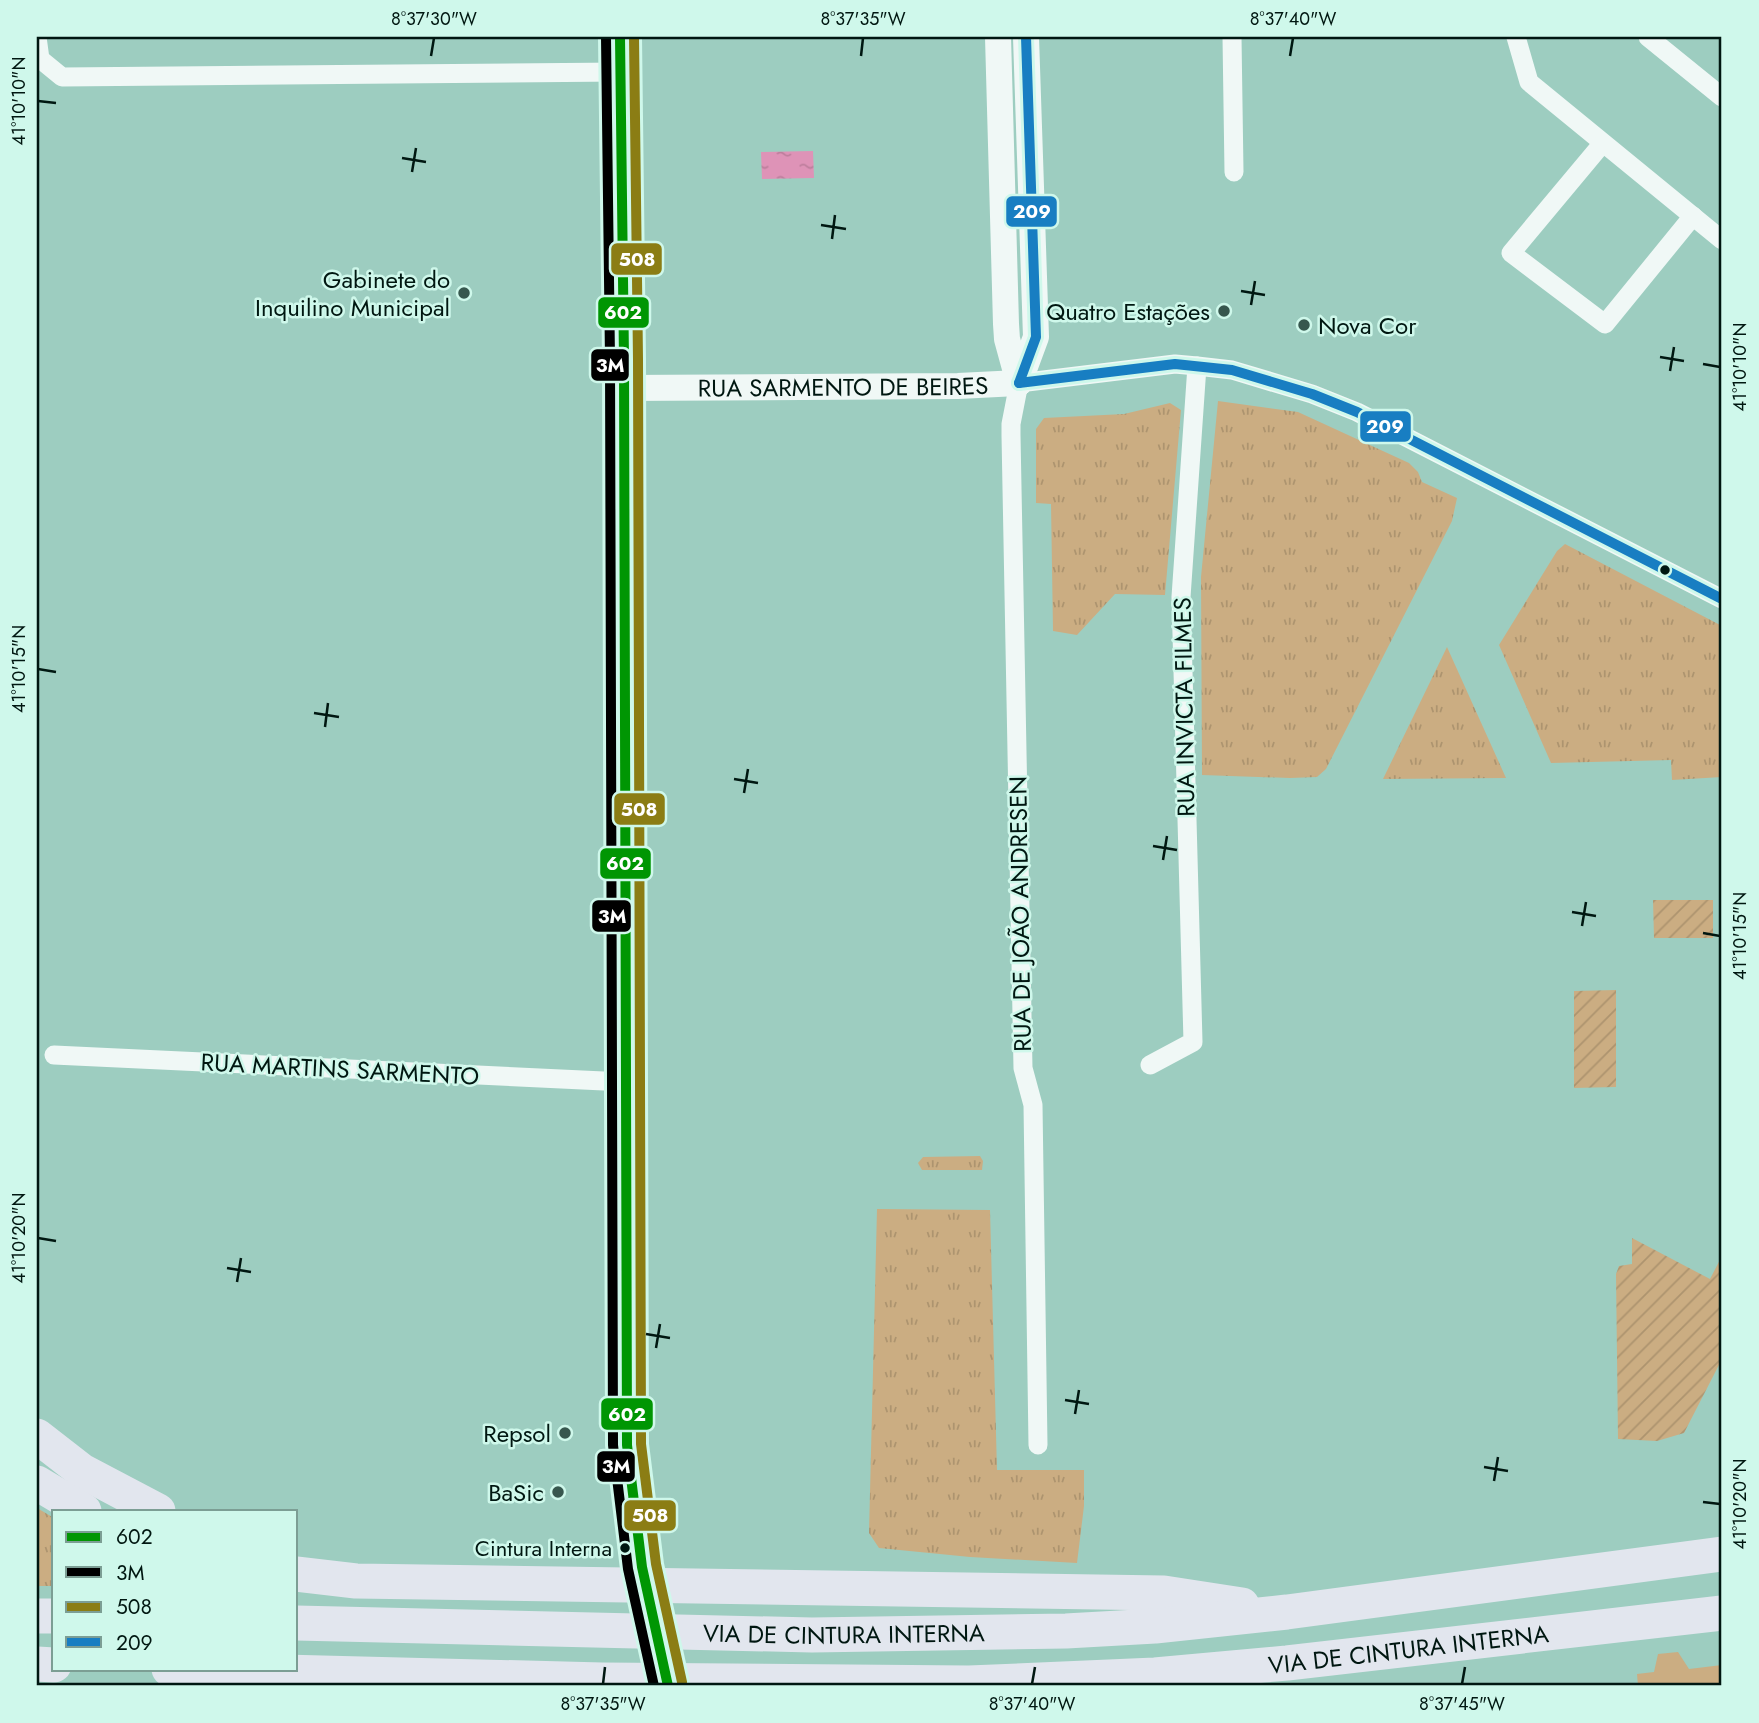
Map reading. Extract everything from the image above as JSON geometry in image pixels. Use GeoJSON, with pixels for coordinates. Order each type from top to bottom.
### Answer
{"type":"FeatureCollection","features":[{"type":"Feature","properties":{"kind":"highway"},"geometry":{"type":"LineString","coordinates":[[37,1436],[82,1471],[156,1510]]}},
{"type":"Feature","properties":{"kind":"highway"},"geometry":{"type":"LineString","coordinates":[[37,1483],[83,1510]]}},
{"type":"Feature","properties":{"kind":"highway"},"geometry":{"type":"LineString","coordinates":[[298,1552],[478,1583]]}},
{"type":"Feature","properties":{"kind":"highway","name":"VIA DE CINTURA INTERNA"},"geometry":{"type":"LineString","coordinates":[[298,1623],[706,1634],[1053,1632],[1155,1626],[1287,1612],[1722,1554]]}},
{"type":"Feature","properties":{"kind":"highway"},"geometry":{"type":"LineString","coordinates":[[298,1574],[356,1581],[1164,1592],[1287,1612]]}},
{"type":"Feature","properties":{"kind":"highway","name":"VIA DE CINTURA INTERNA"},"geometry":{"type":"LineString","coordinates":[[182,1670],[314,1680],[968,1683],[1155,1675],[1287,1663],[1722,1613]]}},
{"type":"Feature","properties":{"kind":"main road"},"geometry":{"type":"LineString","coordinates":[[620,37],[624,388],[627,1445],[635,1536],[668,1686]]}},
{"type":"Feature","properties":{"kind":"main road"},"geometry":{"type":"LineString","coordinates":[[998,37],[1006,324],[1007,339],[1019,383]]}},
{"type":"Feature","properties":{"kind":"main road"},"geometry":{"type":"LineString","coordinates":[[1019,383],[1036,337],[1026,37]]}},
{"type":"Feature","properties":{"kind":"main road","name":"RUA SARMENTO DE BEIRES"},"geometry":{"type":"LineString","coordinates":[[624,388],[958,386],[1019,383]]}},
{"type":"Feature","properties":{"kind":"street"},"geometry":{"type":"LineString","coordinates":[[37,37],[40,59],[62,77],[620,72]]}},
{"type":"Feature","properties":{"kind":"street"},"geometry":{"type":"LineString","coordinates":[[1232,37],[1234,172]]}},
{"type":"Feature","properties":{"kind":"street"},"geometry":{"type":"LineString","coordinates":[[1516,37],[1529,82],[1722,240]]}},
{"type":"Feature","properties":{"kind":"street"},"geometry":{"type":"LineString","coordinates":[[1648,37],[1722,97]]}},
{"type":"Feature","properties":{"kind":"street"},"geometry":{"type":"LineString","coordinates":[[1602,144],[1511,253],[1605,324],[1693,216]]}},
{"type":"Feature","properties":{"kind":"street","name":"RUA SARMENTO DE BEIRES"},"geometry":{"type":"LineString","coordinates":[[1019,383],[1175,364],[1232,370],[1312,394],[1357,412],[1722,599]]}},
{"type":"Feature","properties":{"kind":"street","name":"RUA INVICTA FILMES"},"geometry":{"type":"LineString","coordinates":[[1150,1065],[1193,1042],[1181,597],[1197,366]]}},
{"type":"Feature","properties":{"kind":"street","name":"RUA DE JOÃO ANDRESEN"},"geometry":{"type":"LineString","coordinates":[[1019,383],[1011,435],[1022,1043],[1023,1068],[1033,1105],[1038,1445]]}},
{"type":"Feature","properties":{"kind":"street","name":"RUA MARTINS SARMENTO"},"geometry":{"type":"LineString","coordinates":[[54,1055],[625,1082]]}},
{"type":"Feature","properties":{"kind":"green space"},"geometry":{"type":"Polygon","coordinates":[[[1218,401],[1298,412],[1409,463],[1418,472],[1422,482],[1457,498],[1452,521],[1326,769],[1317,777],[1202,775],[1201,577],[1218,401]]]}},
{"type":"Feature","properties":{"kind":"green space"},"geometry":{"type":"Polygon","coordinates":[[[1170,403],[1181,410],[1165,595],[1115,594],[1077,635],[1053,631],[1051,504],[1036,503],[1036,429],[1044,418],[1124,414],[1170,403]]]}},
{"type":"Feature","properties":{"kind":"green space"},"geometry":{"type":"Polygon","coordinates":[[[1565,544],[1722,626],[1722,777],[1672,780],[1671,760],[1551,763],[1499,645],[1557,551],[1565,544]]]}},
{"type":"Feature","properties":{"kind":"green space"},"geometry":{"type":"Polygon","coordinates":[[[1447,647],[1506,778],[1383,779],[1447,647]]]}},
{"type":"Feature","properties":{"kind":"green space"},"geometry":{"type":"Polygon","coordinates":[[[1653,900],[1713,900],[1713,938],[1654,938],[1653,900]]]}},
{"type":"Feature","properties":{"kind":"green space"},"geometry":{"type":"Polygon","coordinates":[[[1616,990],[1616,1087],[1574,1088],[1574,991],[1616,990]]]}},
{"type":"Feature","properties":{"kind":"green space"},"geometry":{"type":"Polygon","coordinates":[[[980,1156],[983,1161],[982,1170],[922,1170],[918,1163],[923,1157],[980,1156]]]}},
{"type":"Feature","properties":{"kind":"green space"},"geometry":{"type":"Polygon","coordinates":[[[877,1209],[990,1210],[997,1470],[1084,1470],[1084,1506],[1077,1563],[970,1557],[879,1548],[869,1533],[877,1209]]]}},
{"type":"Feature","properties":{"kind":"green space"},"geometry":{"type":"Polygon","coordinates":[[[1632,1238],[1710,1279],[1722,1256],[1722,1359],[1684,1433],[1657,1441],[1618,1439],[1616,1274],[1619,1266],[1632,1264],[1632,1238]]]}},
{"type":"Feature","properties":{"kind":"green space"},"geometry":{"type":"Polygon","coordinates":[[[37,1508],[52,1517],[52,1586],[37,1586],[37,1508]]]}},
{"type":"Feature","properties":{"kind":"green space"},"geometry":{"type":"Polygon","coordinates":[[[1678,1652],[1689,1669],[1722,1665],[1722,1686],[1638,1686],[1637,1674],[1654,1672],[1658,1654],[1678,1652]]]}},
{"type":"Feature","properties":{"kind":"water"},"geometry":{"type":"Polygon","coordinates":[[[813,151],[814,178],[762,179],[761,152],[813,151]]]}},
{"type":"Feature","properties":{"kind":"transit line","name":"3M"},"geometry":{"type":"LineString","coordinates":[[606,37],[610,359],[613,1445],[628,1569],[654,1686]]}},
{"type":"Feature","properties":{"kind":"transit line","name":"602"},"geometry":{"type":"LineString","coordinates":[[620,37],[624,359],[627,1445],[642,1567],[668,1686]]}},
{"type":"Feature","properties":{"kind":"transit line","name":"508"},"geometry":{"type":"LineString","coordinates":[[634,37],[638,359],[641,1444],[656,1564],[682,1682]]}},
{"type":"Feature","properties":{"kind":"transit line","name":"209"},"geometry":{"type":"LineString","coordinates":[[1019,383],[1036,337],[1026,37]]}},
{"type":"Feature","properties":{"kind":"transit line","name":"209"},"geometry":{"type":"LineString","coordinates":[[1019,383],[1175,364],[1232,370],[1312,394],[1357,412],[1722,599]]}},
{"type":"Feature","properties":{"kind":"place","name":"Gabinete do Inquilino Municipal"},"geometry":{"type":"Point","coordinates":[464,293]}},
{"type":"Feature","properties":{"kind":"place","name":"Quatro Estações"},"geometry":{"type":"Point","coordinates":[1224,311]}},
{"type":"Feature","properties":{"kind":"place","name":"Nova Cor"},"geometry":{"type":"Point","coordinates":[1304,325]}},
{"type":"Feature","properties":{"kind":"place","name":"Repsol"},"geometry":{"type":"Point","coordinates":[565,1433]}},
{"type":"Feature","properties":{"kind":"place","name":"BaSic"},"geometry":{"type":"Point","coordinates":[558,1492]}},
{"type":"Feature","properties":{"kind":"place","name":"Cintura Interna"},"geometry":{"type":"Point","coordinates":[625,1548]}}]}
